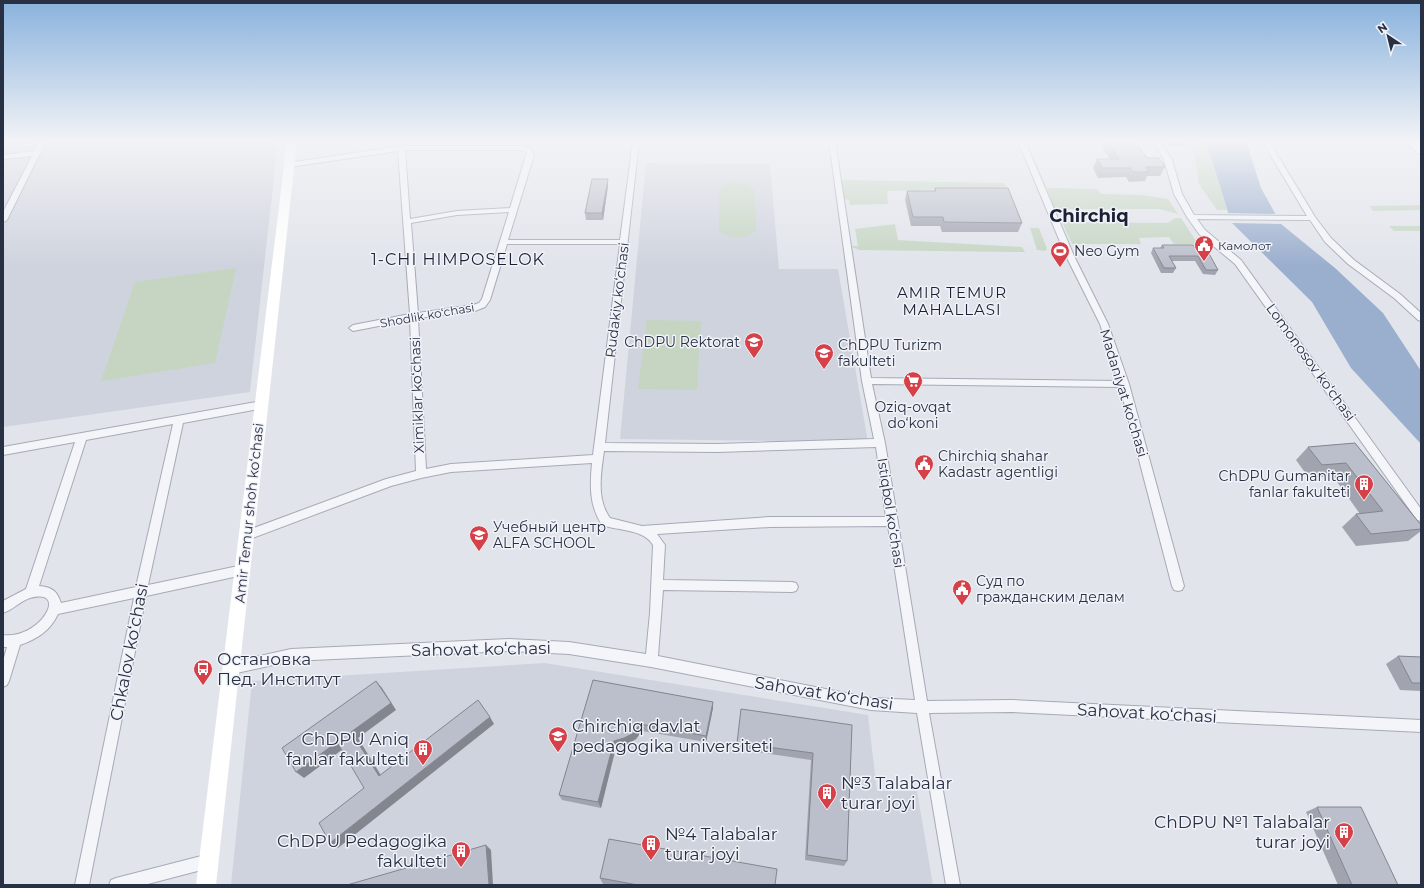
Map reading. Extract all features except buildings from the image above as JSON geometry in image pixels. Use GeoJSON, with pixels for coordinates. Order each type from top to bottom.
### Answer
{"type":"FeatureCollection","features":[{"type":"Feature","properties":{"kind":"main road","name":"Amir Temur shoh ko‘chasi"},"geometry":{"type":"LineString","coordinates":[[206,885],[288,182]]}},
{"type":"Feature","properties":{"kind":"street"},"geometry":{"type":"LineString","coordinates":[[3,220],[22,182]]}},
{"type":"Feature","properties":{"kind":"street","name":"Ximiklar ko‘chasi"},"geometry":{"type":"LineString","coordinates":[[403,182],[414,316],[421,474]]}},
{"type":"Feature","properties":{"kind":"street","name":"Shodlik ko‘chasi"},"geometry":{"type":"LineString","coordinates":[[353,328],[414,316],[475,308],[482,305],[486,300],[521,182]]}},
{"type":"Feature","properties":{"kind":"street","name":"Rudakiy ko‘chasi"},"geometry":{"type":"LineString","coordinates":[[631,182],[599,447],[596,502],[598,510],[606,522],[643,530]]}},
{"type":"Feature","properties":{"kind":"street","name":"Istiqbol ko‘chasi"},"geometry":{"type":"LineString","coordinates":[[838,182],[867,381],[880,443],[922,707],[953,885]]}},
{"type":"Feature","properties":{"kind":"street","name":"Madaniyat ko‘chasi"},"geometry":{"type":"LineString","coordinates":[[1039,182],[1070,256],[1104,324],[1124,384],[1178,586]]}},
{"type":"Feature","properties":{"kind":"street","name":"Lomonosov ko‘chasi"},"geometry":{"type":"LineString","coordinates":[[1175,182],[1178,194],[1202,232],[1238,262],[1313,364],[1421,517]]}},
{"type":"Feature","properties":{"kind":"street"},"geometry":{"type":"LineString","coordinates":[[1290,182],[1312,218],[1328,240],[1352,262],[1397,296],[1421,318]]}},
{"type":"Feature","properties":{"kind":"street"},"geometry":{"type":"LineString","coordinates":[[406,222],[457,213],[512,210]]}},
{"type":"Feature","properties":{"kind":"street"},"geometry":{"type":"LineString","coordinates":[[1191,216],[1312,218]]}},
{"type":"Feature","properties":{"kind":"street"},"geometry":{"type":"LineString","coordinates":[[503,242],[624,242]]}},
{"type":"Feature","properties":{"kind":"street"},"geometry":{"type":"LineString","coordinates":[[867,381],[1124,384]]}},
{"type":"Feature","properties":{"kind":"street"},"geometry":{"type":"LineString","coordinates":[[3,451],[261,405]]}},
{"type":"Feature","properties":{"kind":"street","name":"Chkalov ko‘chasi"},"geometry":{"type":"LineString","coordinates":[[82,885],[141,592],[180,420]]}},
{"type":"Feature","properties":{"kind":"street"},"geometry":{"type":"LineString","coordinates":[[32,592],[82,437]]}},
{"type":"Feature","properties":{"kind":"street"},"geometry":{"type":"LineString","coordinates":[[599,447],[717,448],[880,443]]}},
{"type":"Feature","properties":{"kind":"street"},"geometry":{"type":"LineString","coordinates":[[247,535],[390,482],[421,474],[451,468],[598,459]]}},
{"type":"Feature","properties":{"kind":"street"},"geometry":{"type":"LineString","coordinates":[[643,530],[770,522],[893,521]]}},
{"type":"Feature","properties":{"kind":"street"},"geometry":{"type":"LineString","coordinates":[[643,530],[653,536],[659,545],[656,613],[651,661]]}},
{"type":"Feature","properties":{"kind":"street"},"geometry":{"type":"LineString","coordinates":[[54,610],[243,570]]}},
{"type":"Feature","properties":{"kind":"street"},"geometry":{"type":"LineString","coordinates":[[657,585],[792,587]]}},
{"type":"Feature","properties":{"kind":"street"},"geometry":{"type":"LineString","coordinates":[[3,608],[12,600],[32,592],[48,593],[55,603],[54,610],[47,622],[35,633],[9,641],[3,681]]}},
{"type":"Feature","properties":{"kind":"street","name":"Sahovat ko‘chasi"},"geometry":{"type":"LineString","coordinates":[[232,668],[291,655],[458,649],[509,645],[569,648],[651,661],[871,704],[922,707],[1012,706],[1421,726]]}},
{"type":"Feature","properties":{"kind":"street"},"geometry":{"type":"LineString","coordinates":[[116,885],[209,861]]}},
{"type":"Feature","properties":{"kind":"shaded area"},"geometry":{"type":"Polygon","coordinates":[[[3,182],[273,182],[250,392],[3,427],[3,182]]]}},
{"type":"Feature","properties":{"kind":"shaded area"},"geometry":{"type":"Polygon","coordinates":[[[644,182],[772,182],[779,269],[838,269],[868,442],[620,439],[644,182]]]}},
{"type":"Feature","properties":{"kind":"shaded area","name":"Chirchiq davlat pedagogika universiteti"},"geometry":{"type":"Polygon","coordinates":[[[545,663],[868,715],[877,791],[917,791],[933,885],[231,885],[252,681],[545,663]]]}},
{"type":"Feature","properties":{"kind":"green space"},"geometry":{"type":"Polygon","coordinates":[[[730,182],[735,182],[748,184],[755,190],[756,231],[752,234],[738,238],[728,236],[719,231],[719,190],[730,182]]]}},
{"type":"Feature","properties":{"kind":"green space"},"geometry":{"type":"Polygon","coordinates":[[[841,182],[1004,183],[1006,187],[887,191],[888,204],[850,205],[849,200],[845,199],[843,196],[841,182]]]}},
{"type":"Feature","properties":{"kind":"green space"},"geometry":{"type":"Polygon","coordinates":[[[1199,182],[1219,182],[1227,210],[1217,210],[1199,182]]]}},
{"type":"Feature","properties":{"kind":"green space"},"geometry":{"type":"Polygon","coordinates":[[[1047,188],[1097,189],[1101,194],[1142,195],[1168,199],[1178,214],[1159,209],[1055,209],[1047,188]]]}},
{"type":"Feature","properties":{"kind":"green space"},"geometry":{"type":"Polygon","coordinates":[[[1421,205],[1421,210],[1373,211],[1369,206],[1421,205]]]}},
{"type":"Feature","properties":{"kind":"green space"},"geometry":{"type":"Polygon","coordinates":[[[1175,218],[1181,218],[1198,244],[1174,244],[1169,237],[1139,238],[1141,244],[1072,244],[1062,222],[1168,223],[1175,218]]]}},
{"type":"Feature","properties":{"kind":"green space"},"geometry":{"type":"Polygon","coordinates":[[[895,224],[898,240],[1022,247],[1025,252],[859,250],[850,246],[858,246],[855,229],[895,224]]]}},
{"type":"Feature","properties":{"kind":"green space"},"geometry":{"type":"Polygon","coordinates":[[[1389,226],[1421,226],[1421,231],[1394,231],[1389,226]]]}},
{"type":"Feature","properties":{"kind":"green space"},"geometry":{"type":"Polygon","coordinates":[[[1030,228],[1039,228],[1047,249],[1045,251],[1037,250],[1030,228]]]}},
{"type":"Feature","properties":{"kind":"green space"},"geometry":{"type":"Polygon","coordinates":[[[236,268],[215,363],[101,381],[135,282],[236,268]]]}},
{"type":"Feature","properties":{"kind":"green space"},"geometry":{"type":"Polygon","coordinates":[[[647,320],[701,321],[697,390],[638,389],[647,320]]]}},
{"type":"Feature","properties":{"kind":"water"},"geometry":{"type":"Polygon","coordinates":[[[1219,182],[1259,182],[1281,224],[1335,268],[1383,313],[1421,371],[1421,444],[1351,368],[1312,302],[1231,222],[1219,182]]]}},
{"type":"Feature","properties":{"kind":"pier"},"geometry":{"type":"Polygon","coordinates":[[[1226,213],[1277,214],[1283,224],[1229,223],[1226,213]]]}},
{"type":"Feature","properties":{"kind":"place","name":"Камолот"},"geometry":{"type":"Point","coordinates":[1204,262]}},
{"type":"Feature","properties":{"kind":"place","name":"Neo Gym"},"geometry":{"type":"Point","coordinates":[1060,268]}},
{"type":"Feature","properties":{"kind":"place","name":"ChDPU Rektorat"},"geometry":{"type":"Point","coordinates":[754,359]}},
{"type":"Feature","properties":{"kind":"place","name":"ChDPU Turizm fakulteti"},"geometry":{"type":"Point","coordinates":[824,370]}},
{"type":"Feature","properties":{"kind":"place","name":"Oziq-ovqat do‘koni"},"geometry":{"type":"Point","coordinates":[913,398]}},
{"type":"Feature","properties":{"kind":"place","name":"Chirchiq shahar Kadastr agentligi"},"geometry":{"type":"Point","coordinates":[924,481]}},
{"type":"Feature","properties":{"kind":"place","name":"ChDPU Gumanitar fanlar fakulteti"},"geometry":{"type":"Point","coordinates":[1364,501]}},
{"type":"Feature","properties":{"kind":"place","name":"Учебный центр ALFA SCHOOL"},"geometry":{"type":"Point","coordinates":[479,552]}},
{"type":"Feature","properties":{"kind":"place","name":"Суд по гражданским делам"},"geometry":{"type":"Point","coordinates":[962,606]}},
{"type":"Feature","properties":{"kind":"place","name":"Остановка Пед. Институт"},"geometry":{"type":"Point","coordinates":[203,686]}},
{"type":"Feature","properties":{"kind":"place","name":"Chirchiq davlat pedagogika universiteti"},"geometry":{"type":"Point","coordinates":[558,753]}},
{"type":"Feature","properties":{"kind":"place","name":"ChDPU Aniq fanlar fakulteti"},"geometry":{"type":"Point","coordinates":[423,766]}},
{"type":"Feature","properties":{"kind":"place","name":"№3 Talabalar turar joyi"},"geometry":{"type":"Point","coordinates":[827,810]}},
{"type":"Feature","properties":{"kind":"place","name":"ChDPU №1 Talabalar turar joyi"},"geometry":{"type":"Point","coordinates":[1344,849]}},
{"type":"Feature","properties":{"kind":"place","name":"№4 Talabalar turar joyi"},"geometry":{"type":"Point","coordinates":[651,861]}},
{"type":"Feature","properties":{"kind":"place","name":"ChDPU Pedagogika fakulteti"},"geometry":{"type":"Point","coordinates":[461,868]}},
{"type":"Feature","properties":{"kind":"district","name":"Chirchiq"},"geometry":{"type":"Point","coordinates":[1089,216]}},
{"type":"Feature","properties":{"kind":"district","name":"1-CHI HIMPOSELOK"},"geometry":{"type":"Point","coordinates":[458,259]}},
{"type":"Feature","properties":{"kind":"district","name":"AMIR TEMUR MAHALLASI"},"geometry":{"type":"Point","coordinates":[952,300]}}]}
